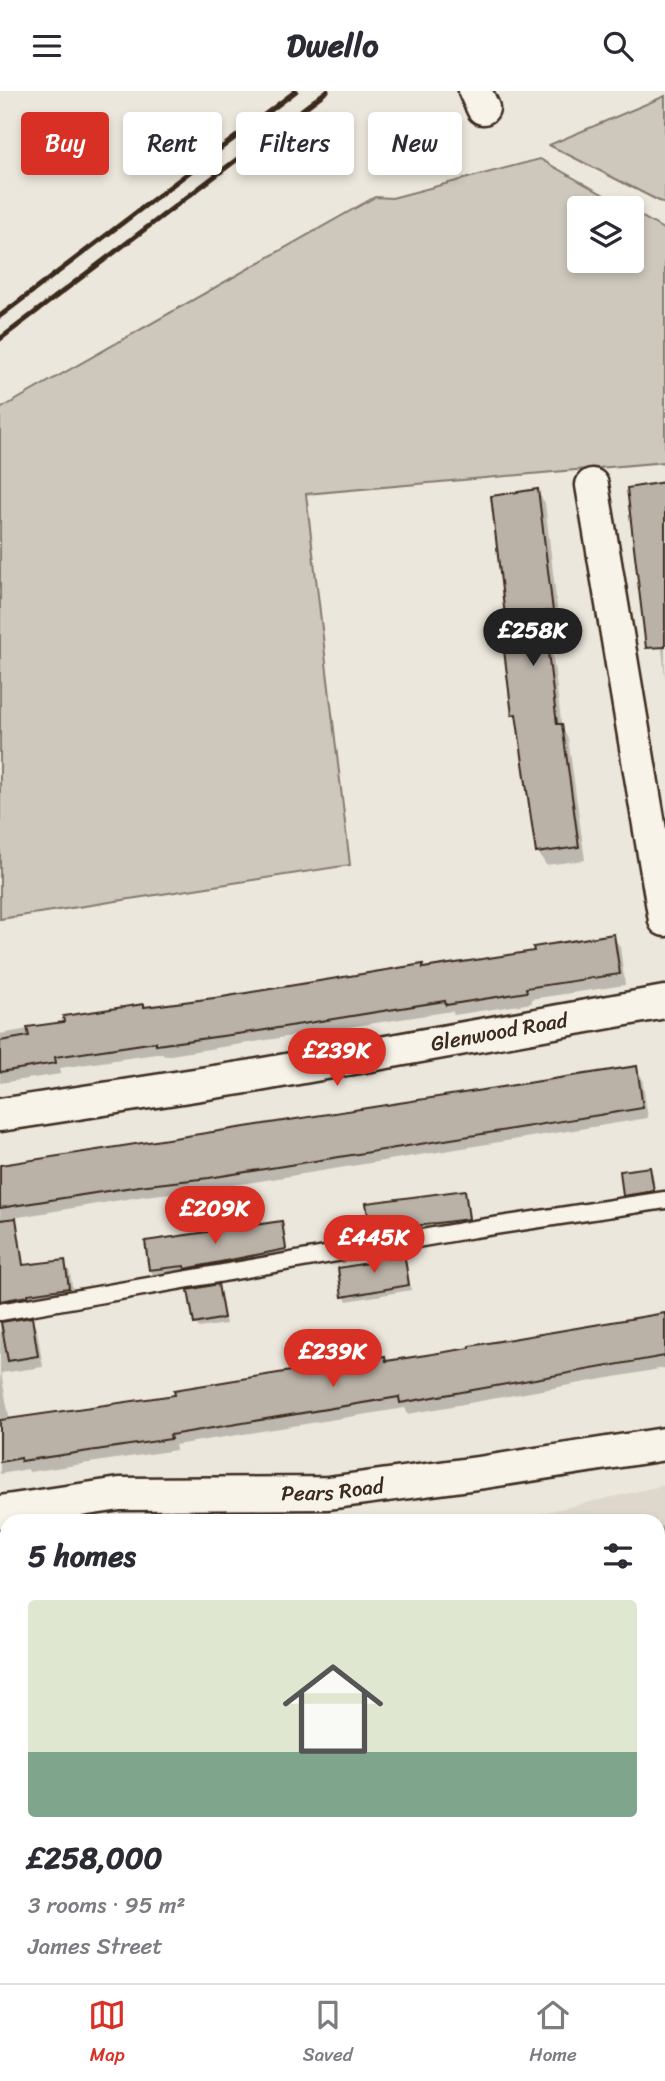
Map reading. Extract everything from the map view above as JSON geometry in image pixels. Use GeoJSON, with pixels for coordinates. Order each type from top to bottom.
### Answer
{"type":"FeatureCollection","features":[{"type":"Feature","properties":{"kind":"street"},"geometry":{"type":"LineString","coordinates":[[592,485],[665,920]]}},
{"type":"Feature","properties":{"kind":"street","name":"Glenwood Road"},"geometry":{"type":"LineString","coordinates":[[0,1115],[253,1076],[665,1002]]}},
{"type":"Feature","properties":{"kind":"street","name":"Pears Road"},"geometry":{"type":"LineString","coordinates":[[0,1512],[120,1494],[328,1493],[665,1444]]}},
{"type":"Feature","properties":{"kind":"lane"},"geometry":{"type":"LineString","coordinates":[[0,1312],[474,1229],[665,1200]]}},
{"type":"Feature","properties":{"kind":"shaded area"},"geometry":{"type":"Polygon","coordinates":[[[665,96],[665,204],[549,145],[665,96]]]}},
{"type":"Feature","properties":{"kind":"shaded area"},"geometry":{"type":"Polygon","coordinates":[[[540,159],[606,196],[567,196],[567,273],[644,273],[644,218],[665,230],[665,462],[306,494],[350,865],[0,919],[0,409],[375,197],[392,198],[540,159]]]}},
{"type":"Feature","properties":{"kind":"shaded area"},"geometry":{"type":"Polygon","coordinates":[[[665,1485],[665,1514],[537,1514],[665,1485]]]}},
{"type":"Feature","properties":{"kind":"building"},"geometry":{"type":"Polygon","coordinates":[[[665,482],[665,647],[646,648],[627,488],[665,482]]]}},
{"type":"Feature","properties":{"kind":"building"},"geometry":{"type":"Polygon","coordinates":[[[538,489],[553,611],[543,612],[557,724],[562,724],[579,847],[536,853],[516,714],[512,715],[501,626],[506,625],[491,496],[538,489]]]}},
{"type":"Feature","properties":{"kind":"building"},"geometry":{"type":"Polygon","coordinates":[[[614,934],[620,974],[526,988],[527,992],[446,1005],[445,1001],[259,1031],[156,1045],[156,1042],[55,1057],[56,1063],[0,1072],[0,1041],[29,1036],[27,1027],[64,1022],[63,1016],[144,1004],[144,1007],[222,997],[423,964],[423,968],[534,951],[533,947],[614,934]]]}},
{"type":"Feature","properties":{"kind":"building"},"geometry":{"type":"Polygon","coordinates":[[[637,1066],[643,1108],[209,1178],[0,1208],[0,1165],[637,1066]]]}},
{"type":"Feature","properties":{"kind":"building"},"geometry":{"type":"Polygon","coordinates":[[[650,1167],[654,1191],[623,1196],[620,1171],[650,1167]]]}},
{"type":"Feature","properties":{"kind":"building"},"geometry":{"type":"Polygon","coordinates":[[[465,1190],[469,1219],[400,1228],[400,1231],[371,1236],[366,1203],[465,1190]]]}},
{"type":"Feature","properties":{"kind":"building"},"geometry":{"type":"Polygon","coordinates":[[[16,1218],[23,1265],[65,1260],[69,1288],[0,1301],[0,1220],[16,1218]]]}},
{"type":"Feature","properties":{"kind":"building"},"geometry":{"type":"Polygon","coordinates":[[[282,1221],[286,1249],[185,1269],[184,1266],[149,1270],[145,1241],[282,1221]]]}},
{"type":"Feature","properties":{"kind":"building"},"geometry":{"type":"Polygon","coordinates":[[[404,1252],[409,1285],[342,1297],[338,1268],[374,1262],[374,1257],[404,1252]]]}},
{"type":"Feature","properties":{"kind":"building"},"geometry":{"type":"Polygon","coordinates":[[[218,1284],[224,1318],[194,1324],[188,1290],[218,1284]]]}},
{"type":"Feature","properties":{"kind":"building"},"geometry":{"type":"Polygon","coordinates":[[[665,1313],[665,1356],[400,1403],[399,1397],[170,1435],[171,1439],[0,1462],[0,1420],[175,1395],[174,1390],[352,1361],[385,1356],[386,1361],[470,1348],[665,1313]]]}},
{"type":"Feature","properties":{"kind":"building"},"geometry":{"type":"Polygon","coordinates":[[[32,1317],[38,1356],[8,1361],[1,1322],[32,1317]]]}},
{"type":"Feature","properties":{"kind":"railway"},"geometry":{"type":"LineString","coordinates":[[0,316],[296,91]]}},
{"type":"Feature","properties":{"kind":"railway"},"geometry":{"type":"LineString","coordinates":[[0,339],[327,91]]}}]}
